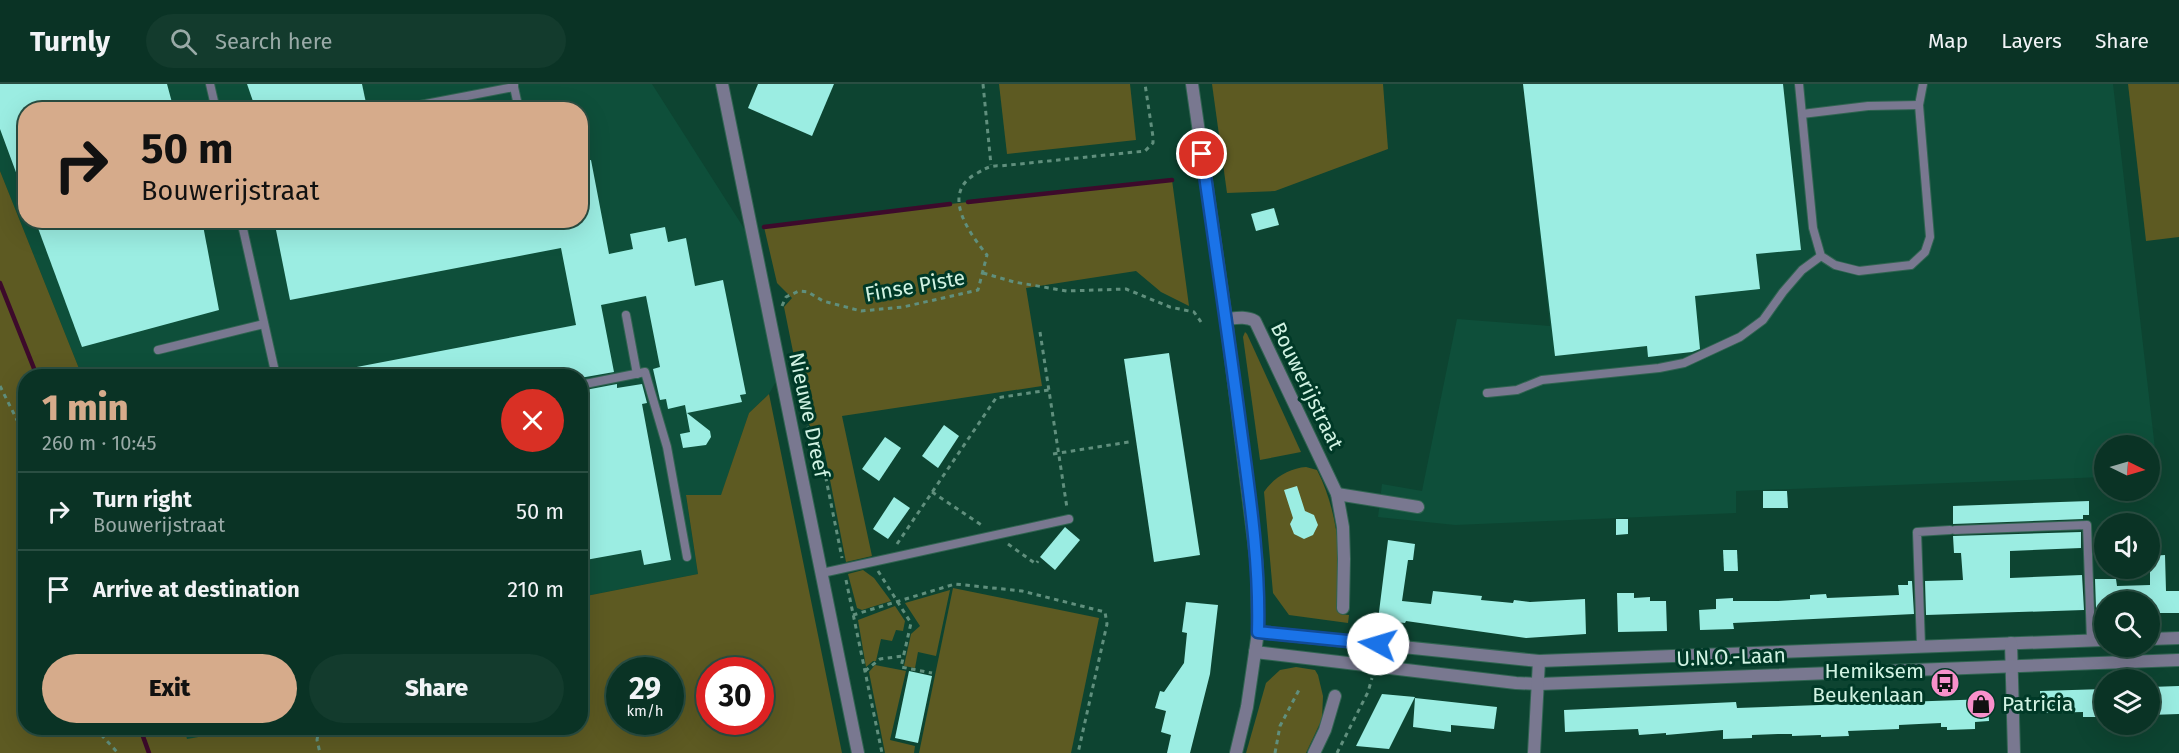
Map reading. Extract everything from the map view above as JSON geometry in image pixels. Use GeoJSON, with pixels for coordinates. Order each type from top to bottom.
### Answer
{"type":"FeatureCollection","features":[{"type":"Feature","properties":{"kind":"street","name":"Nieuwe Dreef"},"geometry":{"type":"LineString","coordinates":[[722,84],[858,753]]}},
{"type":"Feature","properties":{"kind":"street"},"geometry":{"type":"LineString","coordinates":[[1191,84],[1226,319],[1253,527],[1258,590],[1258,632],[1247,708],[1236,753]]}},
{"type":"Feature","properties":{"kind":"street","name":"Bouwerijstraat"},"geometry":{"type":"LineString","coordinates":[[1226,319],[1241,317],[1255,321],[1337,494],[1343,538],[1343,608]]}},
{"type":"Feature","properties":{"kind":"street"},"geometry":{"type":"LineString","coordinates":[[1337,494],[1418,507]]}},
{"type":"Feature","properties":{"kind":"street","name":"U.N.O.-Laan"},"geometry":{"type":"LineString","coordinates":[[1258,632],[1539,661],[2094,641]]}},
{"type":"Feature","properties":{"kind":"street"},"geometry":{"type":"LineString","coordinates":[[2160,639],[2179,638]]}},
{"type":"Feature","properties":{"kind":"street"},"geometry":{"type":"LineString","coordinates":[[1357,665],[1360,642]]}},
{"type":"Feature","properties":{"kind":"street"},"geometry":{"type":"LineString","coordinates":[[2011,643],[2014,753]]}},
{"type":"Feature","properties":{"kind":"street","name":"U.N.O.-Laan"},"geometry":{"type":"LineString","coordinates":[[1255,652],[1539,684],[2179,660]]}},
{"type":"Feature","properties":{"kind":"street"},"geometry":{"type":"LineString","coordinates":[[1534,753],[1539,661]]}},
{"type":"Feature","properties":{"kind":"street"},"geometry":{"type":"LineString","coordinates":[[1314,753],[1325,730],[1335,696]]}},
{"type":"Feature","properties":{"kind":"lane"},"geometry":{"type":"LineString","coordinates":[[210,84],[214,102]]}},
{"type":"Feature","properties":{"kind":"lane"},"geometry":{"type":"LineString","coordinates":[[1799,84],[1813,228],[1821,256],[1835,265],[1859,271],[1911,265],[1925,252],[1930,237],[1919,105],[1923,84]]}},
{"type":"Feature","properties":{"kind":"lane"},"geometry":{"type":"LineString","coordinates":[[434,102],[514,86],[517,102]]}},
{"type":"Feature","properties":{"kind":"lane"},"geometry":{"type":"LineString","coordinates":[[1802,114],[1868,106],[1919,105]]}},
{"type":"Feature","properties":{"kind":"lane"},"geometry":{"type":"LineString","coordinates":[[243,228],[274,369]]}},
{"type":"Feature","properties":{"kind":"lane"},"geometry":{"type":"LineString","coordinates":[[1487,393],[1516,390],[1542,380],[1659,368],[1684,363],[1740,337],[1763,320],[1802,270],[1821,256]]}},
{"type":"Feature","properties":{"kind":"lane"},"geometry":{"type":"LineString","coordinates":[[626,315],[637,374]]}},
{"type":"Feature","properties":{"kind":"lane"},"geometry":{"type":"LineString","coordinates":[[158,350],[264,324]]}},
{"type":"Feature","properties":{"kind":"lane"},"geometry":{"type":"LineString","coordinates":[[588,383],[645,372],[667,447],[687,558]]}},
{"type":"Feature","properties":{"kind":"lane"},"geometry":{"type":"LineString","coordinates":[[822,573],[1069,519]]}},
{"type":"Feature","properties":{"kind":"lane"},"geometry":{"type":"LineString","coordinates":[[1921,646],[1917,532],[2087,525],[2091,641]]}},
{"type":"Feature","properties":{"kind":"path"},"geometry":{"type":"LineString","coordinates":[[983,84],[991,165],[1011,165],[1145,151],[1153,143],[1145,84]]}},
{"type":"Feature","properties":{"kind":"path","name":"Finse Piste"},"geometry":{"type":"LineString","coordinates":[[782,308],[786,297],[799,291],[808,292],[823,302],[861,311],[903,307],[978,290],[987,255],[964,224],[959,195],[967,179],[991,165]]}},
{"type":"Feature","properties":{"kind":"path"},"geometry":{"type":"LineString","coordinates":[[983,273],[1014,282],[1067,291],[1126,289],[1170,307],[1194,312],[1201,322]]}},
{"type":"Feature","properties":{"kind":"path"},"geometry":{"type":"LineString","coordinates":[[1040,332],[1069,519]]}},
{"type":"Feature","properties":{"kind":"path"},"geometry":{"type":"LineString","coordinates":[[0,386],[18,422]]}},
{"type":"Feature","properties":{"kind":"path"},"geometry":{"type":"LineString","coordinates":[[888,558],[996,398],[1049,390]]}},
{"type":"Feature","properties":{"kind":"path"},"geometry":{"type":"LineString","coordinates":[[805,422],[820,449],[882,753]]}},
{"type":"Feature","properties":{"kind":"path"},"geometry":{"type":"LineString","coordinates":[[1053,454],[1129,442]]}},
{"type":"Feature","properties":{"kind":"path"},"geometry":{"type":"LineString","coordinates":[[872,562],[911,623],[901,667],[932,673]]}},
{"type":"Feature","properties":{"kind":"path"},"geometry":{"type":"LineString","coordinates":[[853,615],[955,584],[1022,591],[1105,612],[1107,624],[1078,753]]}},
{"type":"Feature","properties":{"kind":"path"},"geometry":{"type":"LineString","coordinates":[[865,671],[880,659],[903,656]]}},
{"type":"Feature","properties":{"kind":"path"},"geometry":{"type":"LineString","coordinates":[[1337,753],[1368,692],[1375,667]]}},
{"type":"Feature","properties":{"kind":"path"},"geometry":{"type":"LineString","coordinates":[[1275,753],[1280,726],[1300,688]]}},
{"type":"Feature","properties":{"kind":"path"},"geometry":{"type":"LineString","coordinates":[[101,735],[118,753]]}},
{"type":"Feature","properties":{"kind":"path"},"geometry":{"type":"LineString","coordinates":[[318,735],[320,753]]}},
{"type":"Feature","properties":{"kind":"shaded area"},"geometry":{"type":"Polygon","coordinates":[[[0,84],[652,84],[754,244],[779,376],[769,394],[749,413],[721,496],[686,496],[698,574],[588,596],[588,369],[79,369],[23,228],[588,228],[588,102],[18,102],[18,216],[0,171],[0,84]]]}},
{"type":"Feature","properties":{"kind":"shaded area"},"geometry":{"type":"Polygon","coordinates":[[[999,84],[1130,84],[1136,140],[1007,154],[999,84]]]}},
{"type":"Feature","properties":{"kind":"shaded area"},"geometry":{"type":"Polygon","coordinates":[[[1212,84],[1383,84],[1388,149],[1275,191],[1227,193],[1212,84]]]}},
{"type":"Feature","properties":{"kind":"shaded area"},"geometry":{"type":"Polygon","coordinates":[[[1523,84],[2113,84],[2153,435],[2094,435],[2094,477],[1736,491],[1736,513],[1455,525],[1378,517],[1382,484],[1422,491],[1457,319],[1550,326],[1523,84]]]}},
{"type":"Feature","properties":{"kind":"shaded area"},"geometry":{"type":"Polygon","coordinates":[[[2128,84],[2179,84],[2179,237],[2146,241],[2128,84]]]}},
{"type":"Feature","properties":{"kind":"shaded area"},"geometry":{"type":"Polygon","coordinates":[[[0,171],[18,216],[18,228],[23,228],[79,369],[18,369],[18,735],[186,735],[187,739],[210,735],[588,735],[588,596],[698,574],[686,495],[721,495],[749,413],[769,394],[842,753],[0,753],[0,171]]]}},
{"type":"Feature","properties":{"kind":"shaded area"},"geometry":{"type":"Polygon","coordinates":[[[1172,180],[1189,306],[1161,292],[1136,271],[1026,288],[1042,386],[842,416],[872,556],[846,562],[824,449],[807,421],[784,307],[792,298],[777,283],[764,227],[1172,180]]]}},
{"type":"Feature","properties":{"kind":"shaded area"},"geometry":{"type":"Polygon","coordinates":[[[1245,332],[1301,452],[1260,460],[1243,337],[1245,332]]]}},
{"type":"Feature","properties":{"kind":"shaded area"},"geometry":{"type":"Polygon","coordinates":[[[1306,467],[1317,470],[1325,487],[1335,522],[1339,558],[1340,614],[1349,615],[1348,623],[1289,615],[1273,593],[1264,492],[1282,475],[1294,469],[1306,467]]]}},
{"type":"Feature","properties":{"kind":"shaded area"},"geometry":{"type":"Polygon","coordinates":[[[863,570],[874,578],[891,601],[862,610],[857,608],[848,574],[863,570]]]}},
{"type":"Feature","properties":{"kind":"shaded area"},"geometry":{"type":"Polygon","coordinates":[[[953,588],[1099,618],[1071,753],[919,753],[953,588]]]}},
{"type":"Feature","properties":{"kind":"shaded area"},"geometry":{"type":"Polygon","coordinates":[[[950,590],[936,656],[918,652],[915,668],[904,666],[911,634],[920,626],[905,603],[950,590]]]}},
{"type":"Feature","properties":{"kind":"shaded area"},"geometry":{"type":"Polygon","coordinates":[[[895,606],[905,621],[903,631],[896,630],[892,641],[881,639],[876,661],[866,667],[858,620],[895,606]]]}},
{"type":"Feature","properties":{"kind":"shaded area"},"geometry":{"type":"Polygon","coordinates":[[[875,665],[906,671],[890,740],[915,746],[914,753],[885,753],[869,672],[875,665]]]}},
{"type":"Feature","properties":{"kind":"shaded area"},"geometry":{"type":"Polygon","coordinates":[[[1296,667],[1315,670],[1323,696],[1322,719],[1306,753],[1246,753],[1266,683],[1280,670],[1296,667]]]}},
{"type":"Feature","properties":{"kind":"shaded area"},"geometry":{"type":"Polygon","coordinates":[[[185,735],[213,735],[186,740],[185,735]]]}},
{"type":"Feature","properties":{"kind":"building"},"geometry":{"type":"Polygon","coordinates":[[[0,84],[167,84],[172,102],[18,102],[18,178],[0,129],[0,84]]]}},
{"type":"Feature","properties":{"kind":"building"},"geometry":{"type":"Polygon","coordinates":[[[247,84],[362,84],[366,102],[253,102],[247,84]]]}},
{"type":"Feature","properties":{"kind":"building"},"geometry":{"type":"Polygon","coordinates":[[[758,84],[834,84],[812,136],[748,108],[758,84]]]}},
{"type":"Feature","properties":{"kind":"building"},"geometry":{"type":"Polygon","coordinates":[[[1523,84],[1783,84],[1801,250],[1756,254],[1760,289],[1695,296],[1700,349],[1648,357],[1647,346],[1555,356],[1523,84]]]}},
{"type":"Feature","properties":{"kind":"building"},"geometry":{"type":"Polygon","coordinates":[[[588,160],[591,160],[609,254],[633,249],[630,234],[665,227],[668,242],[686,238],[695,286],[723,280],[746,394],[740,395],[742,402],[687,413],[710,431],[711,437],[706,445],[683,448],[680,434],[690,432],[685,405],[668,409],[666,399],[660,400],[653,369],[660,367],[646,296],[601,305],[614,372],[588,377],[588,369],[346,369],[576,325],[561,248],[290,300],[276,228],[588,228],[588,160]]]}},
{"type":"Feature","properties":{"kind":"building"},"geometry":{"type":"Polygon","coordinates":[[[1274,208],[1279,225],[1256,231],[1251,214],[1274,208]]]}},
{"type":"Feature","properties":{"kind":"building"},"geometry":{"type":"Polygon","coordinates":[[[38,228],[204,228],[219,310],[82,347],[38,228]]]}},
{"type":"Feature","properties":{"kind":"building"},"geometry":{"type":"Polygon","coordinates":[[[1169,353],[1200,555],[1154,562],[1124,359],[1169,353]]]}},
{"type":"Feature","properties":{"kind":"building"},"geometry":{"type":"Polygon","coordinates":[[[617,384],[617,388],[642,384],[647,403],[642,404],[671,560],[644,565],[641,550],[588,560],[588,389],[617,384]]]}},
{"type":"Feature","properties":{"kind":"building"},"geometry":{"type":"Polygon","coordinates":[[[944,425],[959,436],[938,468],[922,456],[944,425]]]}},
{"type":"Feature","properties":{"kind":"building"},"geometry":{"type":"Polygon","coordinates":[[[885,437],[901,448],[879,481],[862,469],[885,437]]]}},
{"type":"Feature","properties":{"kind":"building"},"geometry":{"type":"Polygon","coordinates":[[[1297,486],[1305,511],[1314,515],[1318,525],[1313,535],[1304,539],[1294,534],[1290,524],[1293,518],[1284,490],[1297,486]]]}},
{"type":"Feature","properties":{"kind":"building"},"geometry":{"type":"Polygon","coordinates":[[[1763,491],[1787,491],[1788,508],[1763,508],[1763,491]]]}},
{"type":"Feature","properties":{"kind":"building"},"geometry":{"type":"Polygon","coordinates":[[[894,497],[910,508],[888,539],[873,529],[894,497]]]}},
{"type":"Feature","properties":{"kind":"building"},"geometry":{"type":"Polygon","coordinates":[[[2089,501],[2089,515],[2083,515],[2083,519],[1953,524],[1953,506],[2089,501]]]}},
{"type":"Feature","properties":{"kind":"building"},"geometry":{"type":"Polygon","coordinates":[[[1616,519],[1628,519],[1628,534],[1616,535],[1616,519]]]}},
{"type":"Feature","properties":{"kind":"building"},"geometry":{"type":"Polygon","coordinates":[[[1065,527],[1080,540],[1055,570],[1040,557],[1065,527]]]}},
{"type":"Feature","properties":{"kind":"building"},"geometry":{"type":"Polygon","coordinates":[[[2081,532],[2081,548],[2010,551],[2010,578],[2082,575],[2084,610],[1926,615],[1925,581],[1963,580],[1961,553],[1954,553],[1953,536],[2081,532]]]}},
{"type":"Feature","properties":{"kind":"building"},"geometry":{"type":"Polygon","coordinates":[[[1388,540],[1415,544],[1413,560],[1408,560],[1402,601],[1431,604],[1433,591],[1482,596],[1481,600],[1513,603],[1514,600],[1530,602],[1585,599],[1586,634],[1526,638],[1406,621],[1405,623],[1378,620],[1388,540]]]}},
{"type":"Feature","properties":{"kind":"building"},"geometry":{"type":"Polygon","coordinates":[[[1723,550],[1737,550],[1738,571],[1724,571],[1723,550]]]}},
{"type":"Feature","properties":{"kind":"building"},"geometry":{"type":"Polygon","coordinates":[[[2160,555],[2165,555],[2166,591],[2179,591],[2179,613],[2160,613],[2160,591],[2095,591],[2095,579],[2116,579],[2117,586],[2150,585],[2150,579],[2160,579],[2160,555]]]}},
{"type":"Feature","properties":{"kind":"building"},"geometry":{"type":"Polygon","coordinates":[[[1908,581],[1912,581],[1914,614],[1733,623],[1734,629],[1700,630],[1699,610],[1716,609],[1716,599],[1778,601],[1810,599],[1810,595],[1826,594],[1827,598],[1899,595],[1898,585],[1908,585],[1908,581]]]}},
{"type":"Feature","properties":{"kind":"building"},"geometry":{"type":"Polygon","coordinates":[[[1617,593],[1634,593],[1634,598],[1650,597],[1650,601],[1666,601],[1667,631],[1618,632],[1617,593]]]}},
{"type":"Feature","properties":{"kind":"building"},"geometry":{"type":"Polygon","coordinates":[[[1186,602],[1218,605],[1210,674],[1190,753],[1167,753],[1171,735],[1161,732],[1166,711],[1155,708],[1160,691],[1164,692],[1184,663],[1187,633],[1182,632],[1186,602]]]}},
{"type":"Feature","properties":{"kind":"building"},"geometry":{"type":"Polygon","coordinates":[[[909,671],[932,676],[918,743],[895,738],[909,671]]]}},
{"type":"Feature","properties":{"kind":"building"},"geometry":{"type":"Polygon","coordinates":[[[2179,686],[2179,714],[2160,715],[2160,687],[2179,686]]]}},
{"type":"Feature","properties":{"kind":"building"},"geometry":{"type":"Polygon","coordinates":[[[2094,689],[2094,717],[2083,717],[2083,712],[2041,713],[2040,691],[2094,689]]]}},
{"type":"Feature","properties":{"kind":"building"},"geometry":{"type":"Polygon","coordinates":[[[1382,694],[1415,697],[1389,749],[1356,746],[1382,694]]]}},
{"type":"Feature","properties":{"kind":"building"},"geometry":{"type":"Polygon","coordinates":[[[1415,698],[1497,707],[1494,729],[1451,725],[1451,732],[1413,727],[1415,698]]]}},
{"type":"Feature","properties":{"kind":"building"},"geometry":{"type":"Polygon","coordinates":[[[1988,699],[1989,721],[1975,722],[1975,729],[1947,730],[1947,727],[1941,727],[1941,723],[1899,725],[1899,729],[1848,731],[1849,736],[1778,734],[1723,739],[1723,730],[1666,735],[1666,733],[1639,735],[1638,729],[1565,732],[1564,710],[1736,702],[1737,708],[1988,699]]]}},
{"type":"Feature","properties":{"kind":"waterway"},"geometry":{"type":"LineString","coordinates":[[968,202],[1172,180]]}},
{"type":"Feature","properties":{"kind":"waterway"},"geometry":{"type":"LineString","coordinates":[[764,227],[950,204]]}},
{"type":"Feature","properties":{"kind":"waterway"},"geometry":{"type":"LineString","coordinates":[[0,283],[34,369]]}},
{"type":"Feature","properties":{"kind":"waterway"},"geometry":{"type":"LineString","coordinates":[[143,735],[149,753]]}},
{"type":"Feature","properties":{"kind":"place","name":"Hemiksem Beukenlaan"},"geometry":{"type":"Point","coordinates":[1945,683]}},
{"type":"Feature","properties":{"kind":"place","name":"Patricia"},"geometry":{"type":"Point","coordinates":[1981,704]}},
{"type":"Feature","properties":{"kind":"route"},"geometry":{"type":"LineString","coordinates":[[1202,154],[1253,527],[1258,590],[1258,632],[1378,644]]}}]}
